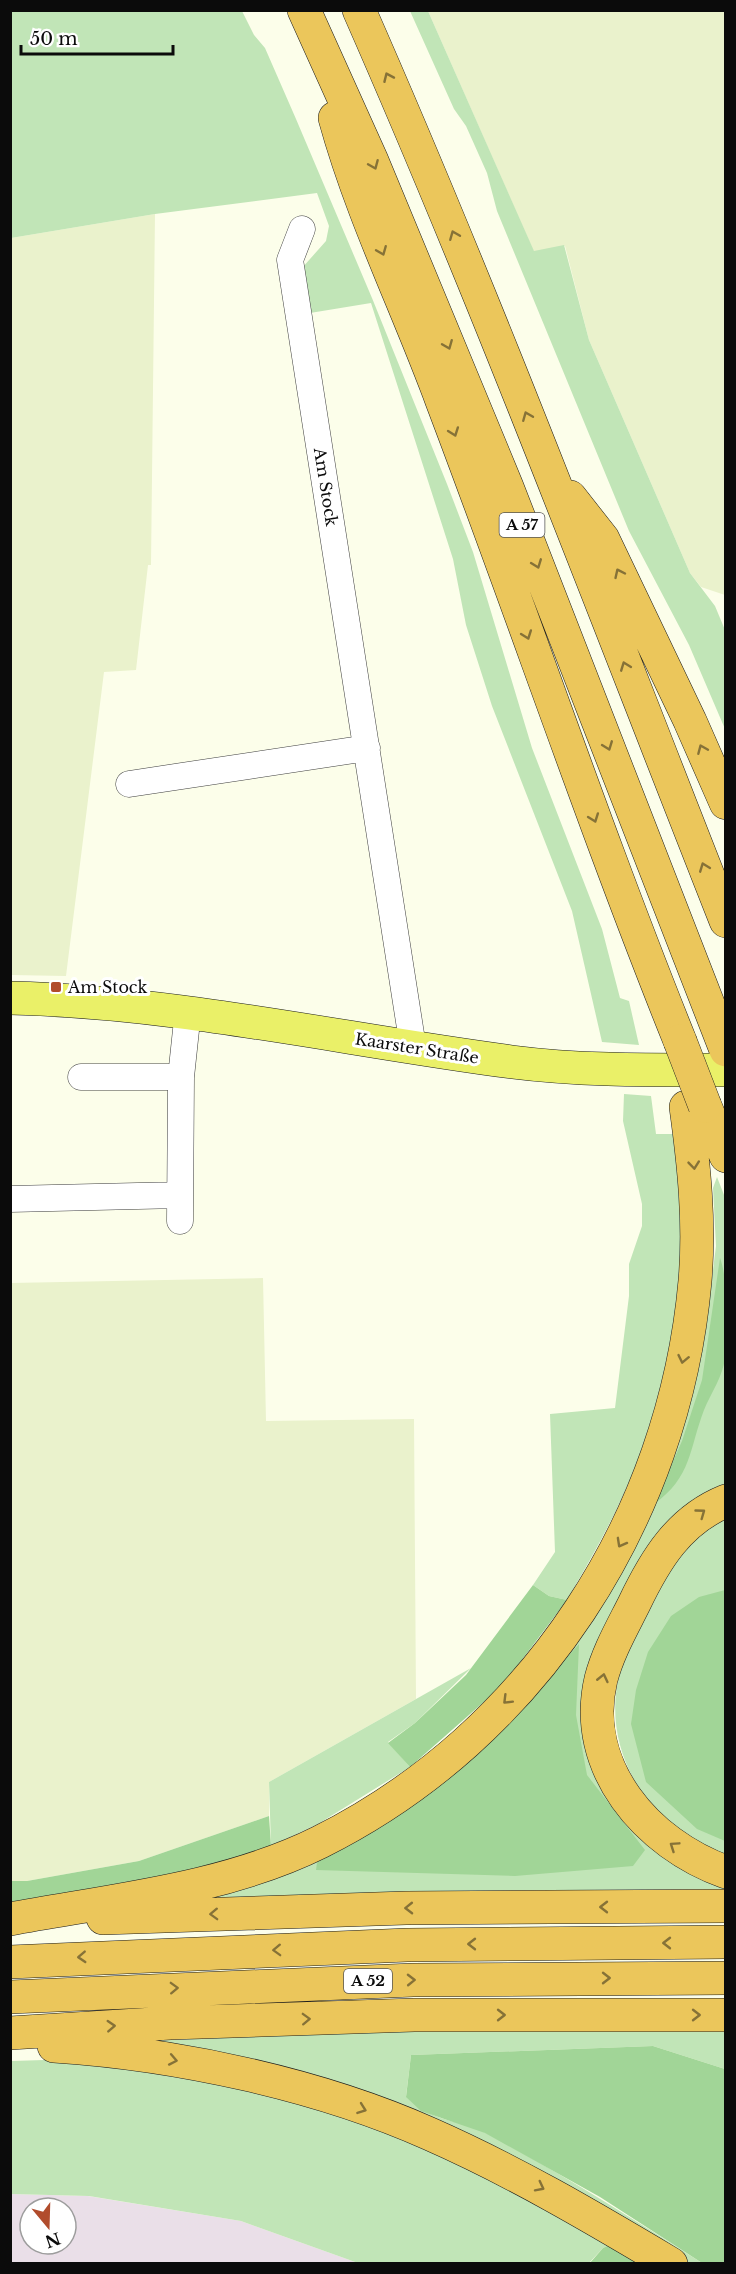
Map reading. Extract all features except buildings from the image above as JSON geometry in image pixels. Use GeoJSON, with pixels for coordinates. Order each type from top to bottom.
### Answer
{"type":"FeatureCollection","features":[{"type":"Feature","properties":{"kind":"highway","name":"A 57"},"geometry":{"type":"LineString","coordinates":[[358,10],[412,131],[549,470],[726,921]]}},
{"type":"Feature","properties":{"kind":"highway","name":"A 57"},"geometry":{"type":"LineString","coordinates":[[305,13],[372,161],[507,487],[724,1053]]}},
{"type":"Feature","properties":{"kind":"highway"},"geometry":{"type":"LineString","coordinates":[[305,13],[351,176],[442,399],[622,896],[695,1106],[726,1156]]}},
{"type":"Feature","properties":{"kind":"highway"},"geometry":{"type":"LineString","coordinates":[[549,470],[603,539],[690,721],[726,803]]}},
{"type":"Feature","properties":{"kind":"highway"},"geometry":{"type":"LineString","coordinates":[[10,1920],[193,1884],[271,1862],[318,1843],[371,1814],[424,1778],[479,1729],[558,1643],[594,1592],[625,1536],[650,1478],[675,1396],[685,1353],[695,1282],[697,1228],[695,1106]]}},
{"type":"Feature","properties":{"kind":"highway"},"geometry":{"type":"LineString","coordinates":[[726,1501],[708,1508],[684,1526],[664,1549],[648,1575],[611,1650],[601,1681],[598,1718],[606,1762],[624,1796],[644,1823],[672,1846],[726,1872]]}},
{"type":"Feature","properties":{"kind":"highway"},"geometry":{"type":"LineString","coordinates":[[10,1920],[406,1908],[726,1906]]}},
{"type":"Feature","properties":{"kind":"highway","name":"A 52"},"geometry":{"type":"LineString","coordinates":[[10,1962],[407,1945],[726,1942]]}},
{"type":"Feature","properties":{"kind":"highway","name":"A 52"},"geometry":{"type":"LineString","coordinates":[[10,1997],[413,1980],[726,1978]]}},
{"type":"Feature","properties":{"kind":"highway"},"geometry":{"type":"LineString","coordinates":[[10,2033],[170,2023],[414,2015],[726,2015]]}},
{"type":"Feature","properties":{"kind":"highway"},"geometry":{"type":"LineString","coordinates":[[10,2044],[86,2048],[167,2059],[251,2076],[340,2101],[429,2133],[544,2189],[671,2264]]}},
{"type":"Feature","properties":{"kind":"main road","name":"Kaarster Straße"},"geometry":{"type":"LineString","coordinates":[[10,998],[188,1011],[514,1063],[648,1070],[724,1053]]}},
{"type":"Feature","properties":{"kind":"street","name":"Am Stock"},"geometry":{"type":"LineString","coordinates":[[302,229],[290,260],[413,1047]]}},
{"type":"Feature","properties":{"kind":"street"},"geometry":{"type":"LineString","coordinates":[[129,784],[367,748]]}},
{"type":"Feature","properties":{"kind":"street"},"geometry":{"type":"LineString","coordinates":[[180,1221],[181,1077],[188,1011]]}},
{"type":"Feature","properties":{"kind":"street"},"geometry":{"type":"LineString","coordinates":[[81,1077],[181,1077]]}},
{"type":"Feature","properties":{"kind":"street"},"geometry":{"type":"LineString","coordinates":[[10,1199],[180,1195]]}},
{"type":"Feature","properties":{"kind":"shaded area"},"geometry":{"type":"Polygon","coordinates":[[[11,2194],[88,2196],[241,2221],[358,2263],[11,2264],[11,2194]]]}},
{"type":"Feature","properties":{"kind":"green space"},"geometry":{"type":"Polygon","coordinates":[[[11,11],[242,11],[254,35],[265,48],[372,298],[473,552],[532,748],[602,929],[620,998],[629,1001],[639,1045],[602,1042],[572,911],[492,706],[466,625],[453,559],[371,303],[310,313],[294,277],[326,241],[329,226],[317,193],[155,214],[11,238],[11,11]]]}},
{"type":"Feature","properties":{"kind":"green space"},"geometry":{"type":"Polygon","coordinates":[[[410,11],[428,11],[534,251],[564,245],[589,340],[690,573],[715,606],[725,630],[725,729],[689,645],[629,531],[497,211],[487,173],[466,126],[454,109],[410,11]]]}},
{"type":"Feature","properties":{"kind":"green space"},"geometry":{"type":"Polygon","coordinates":[[[428,11],[725,11],[725,595],[701,587],[690,573],[589,340],[565,246],[534,252],[428,11]]]}},
{"type":"Feature","properties":{"kind":"green space"},"geometry":{"type":"Polygon","coordinates":[[[155,214],[151,565],[148,565],[136,670],[104,672],[66,976],[11,975],[11,238],[155,214]]]}},
{"type":"Feature","properties":{"kind":"green space"},"geometry":{"type":"Polygon","coordinates":[[[624,1094],[651,1096],[656,1134],[674,1134],[683,1218],[679,1288],[663,1377],[637,1462],[614,1515],[567,1600],[549,1596],[533,1585],[555,1552],[550,1414],[615,1408],[629,1296],[629,1264],[642,1226],[642,1204],[623,1121],[624,1094]]]}},
{"type":"Feature","properties":{"kind":"green space"},"geometry":{"type":"Polygon","coordinates":[[[717,1177],[726,1200],[725,1487],[627,1587],[599,1766],[725,1884],[725,1889],[437,1891],[212,1898],[210,1891],[259,1878],[525,1695],[690,1397],[704,1336],[716,1246],[713,1188],[717,1177]]]}},
{"type":"Feature","properties":{"kind":"green space"},"geometry":{"type":"Polygon","coordinates":[[[720,1258],[725,1279],[727,1307],[724,1365],[704,1410],[683,1473],[666,1494],[654,1504],[682,1441],[702,1380],[720,1258]]]}},
{"type":"Feature","properties":{"kind":"green space"},"geometry":{"type":"Polygon","coordinates":[[[263,1278],[266,1421],[414,1419],[416,1699],[269,1782],[269,1816],[139,1861],[27,1881],[10,1881],[10,1283],[263,1278]]]}},
{"type":"Feature","properties":{"kind":"green space"},"geometry":{"type":"Polygon","coordinates":[[[725,1517],[725,1856],[684,1836],[649,1802],[626,1762],[615,1716],[616,1692],[621,1668],[660,1582],[688,1543],[700,1532],[725,1517]]]}},
{"type":"Feature","properties":{"kind":"green space"},"geometry":{"type":"Polygon","coordinates":[[[533,1585],[549,1596],[567,1600],[503,1685],[410,1767],[388,1743],[415,1723],[466,1675],[533,1585]]]}},
{"type":"Feature","properties":{"kind":"green space"},"geometry":{"type":"Polygon","coordinates":[[[726,1590],[725,1841],[697,1829],[646,1782],[631,1724],[636,1690],[648,1652],[671,1616],[699,1597],[726,1590]]]}},
{"type":"Feature","properties":{"kind":"green space"},"geometry":{"type":"Polygon","coordinates":[[[579,1644],[576,1715],[587,1775],[645,1850],[633,1866],[515,1876],[316,1870],[318,1856],[452,1771],[502,1729],[579,1644]]]}},
{"type":"Feature","properties":{"kind":"green space"},"geometry":{"type":"Polygon","coordinates":[[[471,1668],[415,1723],[388,1742],[410,1767],[318,1824],[271,1846],[269,1782],[471,1668]]]}},
{"type":"Feature","properties":{"kind":"green space"},"geometry":{"type":"Polygon","coordinates":[[[269,1816],[271,1846],[209,1869],[11,1906],[10,1881],[27,1881],[139,1861],[269,1816]]]}},
{"type":"Feature","properties":{"kind":"green space"},"geometry":{"type":"Polygon","coordinates":[[[602,2028],[725,2029],[725,2069],[653,2046],[411,2055],[406,2096],[426,2112],[477,2129],[516,2149],[702,2263],[683,2263],[546,2180],[128,2042],[299,2034],[602,2028]]]}},
{"type":"Feature","properties":{"kind":"green space"},"geometry":{"type":"Polygon","coordinates":[[[653,2046],[725,2069],[725,2263],[702,2263],[600,2197],[485,2133],[421,2111],[406,2097],[411,2055],[653,2046]]]}},
{"type":"Feature","properties":{"kind":"green space"},"geometry":{"type":"Polygon","coordinates":[[[44,2060],[139,2069],[209,2080],[344,2117],[452,2159],[532,2199],[611,2244],[603,2248],[589,2263],[358,2263],[241,2221],[89,2196],[11,2194],[11,2061],[44,2060]]]}},
{"type":"Feature","properties":{"kind":"green space"},"geometry":{"type":"Polygon","coordinates":[[[611,2244],[643,2264],[589,2264],[603,2248],[611,2244]]]}},
{"type":"Feature","properties":{"kind":"place","name":"Am Stock"},"geometry":{"type":"Point","coordinates":[56,987]}}]}
